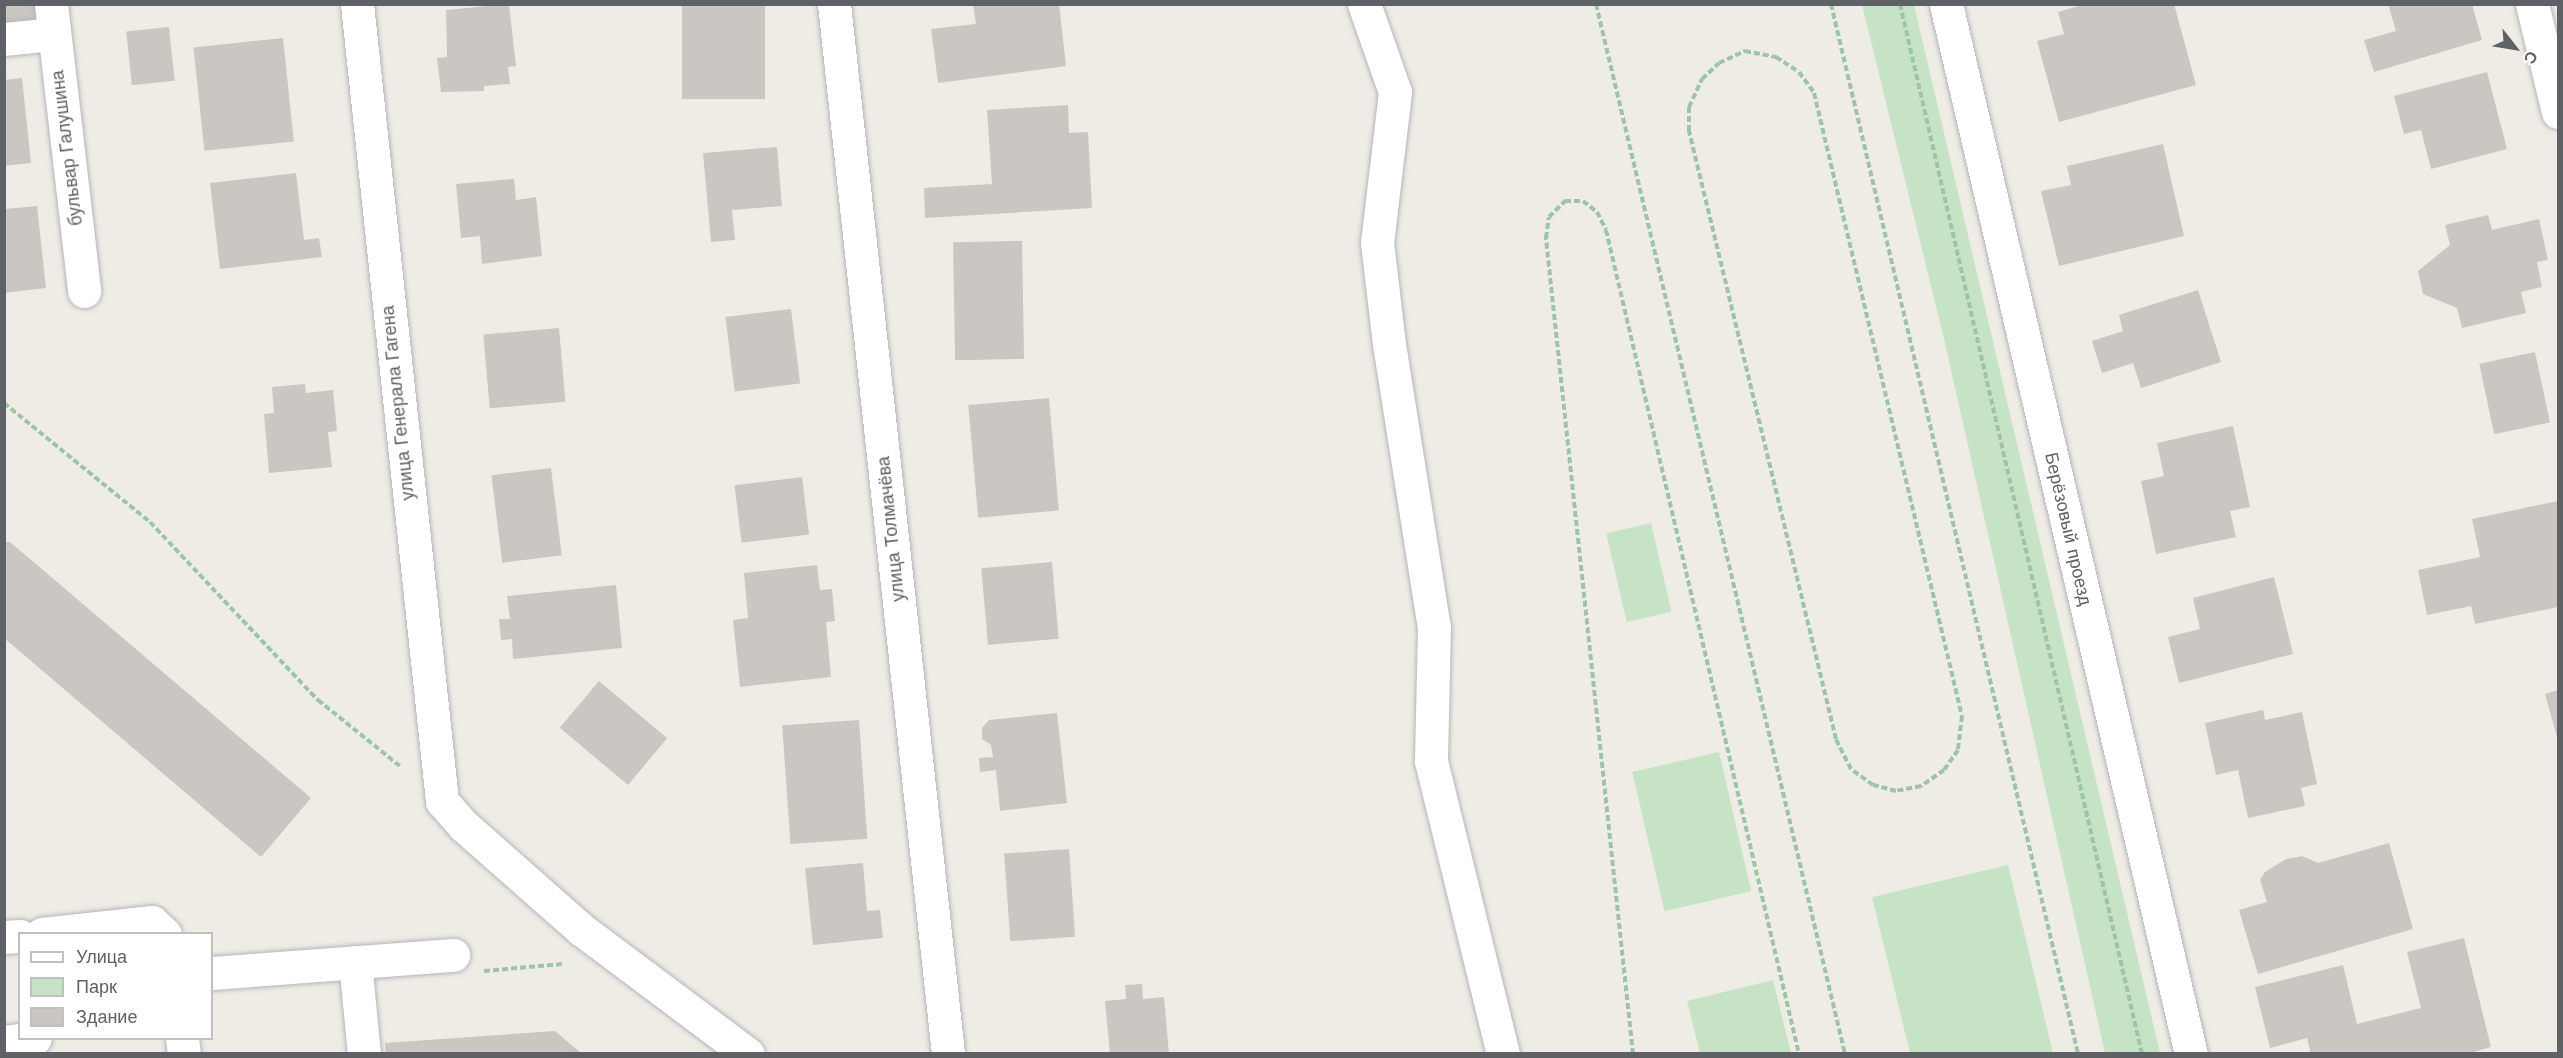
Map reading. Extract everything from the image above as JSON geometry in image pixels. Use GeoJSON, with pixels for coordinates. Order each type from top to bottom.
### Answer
{"type":"FeatureCollection","features":[{"type":"Feature","properties":{"kind":"street","name":"улица Генерала Гагена"},"geometry":{"type":"LineString","coordinates":[[357,4],[442,801]]}},
{"type":"Feature","properties":{"kind":"street","name":"улица Толмачёва"},"geometry":{"type":"LineString","coordinates":[[834,4],[948,1053]]}},
{"type":"Feature","properties":{"kind":"street"},"geometry":{"type":"LineString","coordinates":[[1364,4],[1395,92],[1377,242],[1389,344],[1434,627],[1431,761],[1503,1053]]}},
{"type":"Feature","properties":{"kind":"street","name":"Берёзовый проезд"},"geometry":{"type":"LineString","coordinates":[[1946,4],[2191,1053]]}},
{"type":"Feature","properties":{"kind":"street"},"geometry":{"type":"LineString","coordinates":[[2532,4],[2559,112]]}},
{"type":"Feature","properties":{"kind":"street"},"geometry":{"type":"LineString","coordinates":[[4,39],[53,19]]}},
{"type":"Feature","properties":{"kind":"street","name":"бульвар Галушина"},"geometry":{"type":"LineString","coordinates":[[53,19],[84,291]]}},
{"type":"Feature","properties":{"kind":"street"},"geometry":{"type":"LineString","coordinates":[[442,801],[464,826],[582,930],[748,1053]]}},
{"type":"Feature","properties":{"kind":"street"},"geometry":{"type":"LineString","coordinates":[[52,932],[152,922],[164,932]]}},
{"type":"Feature","properties":{"kind":"street"},"geometry":{"type":"LineString","coordinates":[[355,963],[364,1053]]}},
{"type":"Feature","properties":{"kind":"street"},"geometry":{"type":"LineString","coordinates":[[213,973],[355,963],[463,963]]}},
{"type":"Feature","properties":{"kind":"street"},"geometry":{"type":"LineString","coordinates":[[4,1042],[20,1040]]}},
{"type":"Feature","properties":{"kind":"path"},"geometry":{"type":"LineString","coordinates":[[1596,4],[1845,1053]]}},
{"type":"Feature","properties":{"kind":"path"},"geometry":{"type":"LineString","coordinates":[[1831,4],[2078,1053]]}},
{"type":"Feature","properties":{"kind":"path"},"geometry":{"type":"LineString","coordinates":[[1900,4],[2142,1053]]}},
{"type":"Feature","properties":{"kind":"path"},"geometry":{"type":"LineString","coordinates":[[1745,51],[1776,57],[1798,72],[1814,93],[1962,716],[1958,750],[1944,770],[1921,786],[1896,791],[1873,785],[1851,769],[1836,739],[1689,131],[1689,106],[1702,79],[1719,63],[1745,51]]}},
{"type":"Feature","properties":{"kind":"path"},"geometry":{"type":"LineString","coordinates":[[1633,1053],[1546,238],[1549,217],[1565,201],[1582,201],[1597,212],[1606,230],[1799,1053]]}},
{"type":"Feature","properties":{"kind":"path"},"geometry":{"type":"LineString","coordinates":[[4,403],[150,522],[318,700],[442,801]]}},
{"type":"Feature","properties":{"kind":"path"},"geometry":{"type":"LineString","coordinates":[[463,963],[565,964]]}},
{"type":"Feature","properties":{"kind":"green space"},"geometry":{"type":"Polygon","coordinates":[[[1862,5],[1914,5],[2160,1053],[2105,1053],[1944,339],[1862,5]]]}},
{"type":"Feature","properties":{"kind":"green space"},"geometry":{"type":"Polygon","coordinates":[[[1651,523],[1671,612],[1627,622],[1606,533],[1651,523]]]}},
{"type":"Feature","properties":{"kind":"green space"},"geometry":{"type":"Polygon","coordinates":[[[1719,752],[1751,891],[1664,911],[1632,772],[1719,752]]]}},
{"type":"Feature","properties":{"kind":"green space"},"geometry":{"type":"Polygon","coordinates":[[[2008,865],[2053,1053],[1910,1053],[1872,897],[2008,865]]]}},
{"type":"Feature","properties":{"kind":"green space"},"geometry":{"type":"Polygon","coordinates":[[[1773,980],[1791,1053],[1700,1053],[1687,1001],[1773,980]]]}},
{"type":"Feature","properties":{"kind":"building"},"geometry":{"type":"Polygon","coordinates":[[[4,4],[38,4],[40,28],[4,32],[4,4]]]}},
{"type":"Feature","properties":{"kind":"building"},"geometry":{"type":"Polygon","coordinates":[[[509,4],[516,66],[508,67],[510,84],[484,86],[484,91],[441,92],[437,58],[447,57],[446,10],[509,4]]]}},
{"type":"Feature","properties":{"kind":"building"},"geometry":{"type":"Polygon","coordinates":[[[682,4],[765,4],[765,99],[682,99],[682,4]]]}},
{"type":"Feature","properties":{"kind":"building"},"geometry":{"type":"Polygon","coordinates":[[[973,4],[1059,4],[1066,66],[938,83],[931,29],[976,24],[973,4]]]}},
{"type":"Feature","properties":{"kind":"building"},"geometry":{"type":"Polygon","coordinates":[[[2085,4],[2174,4],[2196,85],[2059,122],[2037,41],[2064,34],[2058,12],[2085,4]]]}},
{"type":"Feature","properties":{"kind":"building"},"geometry":{"type":"Polygon","coordinates":[[[2388,4],[2472,4],[2482,40],[2374,72],[2364,40],[2396,31],[2388,4]]]}},
{"type":"Feature","properties":{"kind":"building"},"geometry":{"type":"Polygon","coordinates":[[[169,27],[175,81],[132,85],[126,31],[169,27]]]}},
{"type":"Feature","properties":{"kind":"building"},"geometry":{"type":"Polygon","coordinates":[[[283,38],[294,141],[204,151],[193,47],[283,38]]]}},
{"type":"Feature","properties":{"kind":"building"},"geometry":{"type":"Polygon","coordinates":[[[2487,72],[2507,149],[2431,169],[2421,130],[2404,134],[2394,96],[2487,72]]]}},
{"type":"Feature","properties":{"kind":"building"},"geometry":{"type":"Polygon","coordinates":[[[22,78],[31,163],[4,166],[4,80],[22,78]]]}},
{"type":"Feature","properties":{"kind":"building"},"geometry":{"type":"Polygon","coordinates":[[[1068,105],[1069,133],[1088,132],[1092,208],[925,218],[924,188],[992,184],[987,110],[1068,105]]]}},
{"type":"Feature","properties":{"kind":"building"},"geometry":{"type":"Polygon","coordinates":[[[2163,144],[2184,236],[2059,266],[2041,191],[2071,185],[2067,166],[2163,144]]]}},
{"type":"Feature","properties":{"kind":"building"},"geometry":{"type":"Polygon","coordinates":[[[777,147],[782,206],[732,210],[735,240],[711,242],[703,153],[777,147]]]}},
{"type":"Feature","properties":{"kind":"building"},"geometry":{"type":"Polygon","coordinates":[[[296,173],[304,240],[319,238],[322,257],[220,269],[210,183],[296,173]]]}},
{"type":"Feature","properties":{"kind":"building"},"geometry":{"type":"Polygon","coordinates":[[[514,179],[516,200],[536,197],[542,256],[482,264],[480,236],[461,238],[456,184],[514,179]]]}},
{"type":"Feature","properties":{"kind":"building"},"geometry":{"type":"Polygon","coordinates":[[[37,206],[46,288],[4,293],[4,209],[37,206]]]}},
{"type":"Feature","properties":{"kind":"building"},"geometry":{"type":"Polygon","coordinates":[[[2488,215],[2492,230],[2539,219],[2548,260],[2537,262],[2542,287],[2521,292],[2526,313],[2462,328],[2457,308],[2423,294],[2418,271],[2450,245],[2445,225],[2488,215]]]}},
{"type":"Feature","properties":{"kind":"building"},"geometry":{"type":"Polygon","coordinates":[[[1022,241],[1024,359],[955,360],[953,242],[1022,241]]]}},
{"type":"Feature","properties":{"kind":"building"},"geometry":{"type":"Polygon","coordinates":[[[2198,290],[2221,362],[2141,388],[2133,363],[2102,373],[2092,341],[2123,331],[2119,315],[2198,290]]]}},
{"type":"Feature","properties":{"kind":"building"},"geometry":{"type":"Polygon","coordinates":[[[791,309],[800,383],[735,391],[725,317],[791,309]]]}},
{"type":"Feature","properties":{"kind":"building"},"geometry":{"type":"Polygon","coordinates":[[[559,328],[565,402],[490,408],[483,335],[559,328]]]}},
{"type":"Feature","properties":{"kind":"building"},"geometry":{"type":"Polygon","coordinates":[[[2535,352],[2550,422],[2494,434],[2479,364],[2535,352]]]}},
{"type":"Feature","properties":{"kind":"building"},"geometry":{"type":"Polygon","coordinates":[[[305,384],[306,393],[333,390],[337,431],[328,432],[332,467],[269,473],[264,414],[274,413],[272,387],[305,384]]]}},
{"type":"Feature","properties":{"kind":"building"},"geometry":{"type":"Polygon","coordinates":[[[1049,398],[1059,511],[978,518],[968,405],[1049,398]]]}},
{"type":"Feature","properties":{"kind":"building"},"geometry":{"type":"Polygon","coordinates":[[[2233,426],[2250,507],[2230,511],[2236,537],[2156,554],[2141,481],[2164,476],[2157,443],[2233,426]]]}},
{"type":"Feature","properties":{"kind":"building"},"geometry":{"type":"Polygon","coordinates":[[[551,468],[562,555],[502,563],[491,475],[551,468]]]}},
{"type":"Feature","properties":{"kind":"building"},"geometry":{"type":"Polygon","coordinates":[[[802,477],[809,535],[742,543],[735,485],[802,477]]]}},
{"type":"Feature","properties":{"kind":"building"},"geometry":{"type":"Polygon","coordinates":[[[2558,501],[2558,607],[2475,624],[2471,606],[2427,615],[2418,570],[2480,557],[2472,519],[2558,501]]]}},
{"type":"Feature","properties":{"kind":"building"},"geometry":{"type":"Polygon","coordinates":[[[4,542],[10,542],[311,798],[261,857],[4,638],[4,542]]]}},
{"type":"Feature","properties":{"kind":"building"},"geometry":{"type":"Polygon","coordinates":[[[1052,562],[1059,639],[988,645],[981,568],[1052,562]]]}},
{"type":"Feature","properties":{"kind":"building"},"geometry":{"type":"Polygon","coordinates":[[[817,565],[820,590],[832,589],[835,621],[826,622],[831,677],[740,687],[733,620],[748,618],[744,573],[817,565]]]}},
{"type":"Feature","properties":{"kind":"building"},"geometry":{"type":"Polygon","coordinates":[[[2274,577],[2293,654],[2179,683],[2168,637],[2200,629],[2193,598],[2274,577]]]}},
{"type":"Feature","properties":{"kind":"building"},"geometry":{"type":"Polygon","coordinates":[[[616,585],[622,648],[513,659],[512,639],[501,640],[499,619],[510,619],[507,596],[616,585]]]}},
{"type":"Feature","properties":{"kind":"building"},"geometry":{"type":"Polygon","coordinates":[[[599,681],[667,738],[628,785],[560,728],[599,681]]]}},
{"type":"Feature","properties":{"kind":"building"},"geometry":{"type":"Polygon","coordinates":[[[2558,690],[2558,741],[2545,694],[2558,690]]]}},
{"type":"Feature","properties":{"kind":"building"},"geometry":{"type":"Polygon","coordinates":[[[2263,710],[2265,720],[2302,712],[2317,784],[2301,788],[2305,806],[2248,818],[2238,770],[2216,775],[2205,723],[2263,710]]]}},
{"type":"Feature","properties":{"kind":"building"},"geometry":{"type":"Polygon","coordinates":[[[1057,713],[1067,803],[1000,811],[996,770],[980,772],[979,758],[993,757],[991,745],[982,739],[982,728],[989,720],[1057,713]]]}},
{"type":"Feature","properties":{"kind":"building"},"geometry":{"type":"Polygon","coordinates":[[[859,720],[867,839],[790,844],[782,725],[859,720]]]}},
{"type":"Feature","properties":{"kind":"building"},"geometry":{"type":"Polygon","coordinates":[[[2389,843],[2413,929],[2258,974],[2239,910],[2267,902],[2260,880],[2265,872],[2286,859],[2302,856],[2318,863],[2389,843]]]}},
{"type":"Feature","properties":{"kind":"building"},"geometry":{"type":"Polygon","coordinates":[[[1069,849],[1075,937],[1010,941],[1004,854],[1069,849]]]}},
{"type":"Feature","properties":{"kind":"building"},"geometry":{"type":"Polygon","coordinates":[[[863,863],[867,911],[880,910],[883,938],[813,945],[805,868],[863,863]]]}},
{"type":"Feature","properties":{"kind":"building"},"geometry":{"type":"Polygon","coordinates":[[[2464,938],[2491,1047],[2467,1054],[2311,1054],[2307,1038],[2270,1048],[2255,987],[2343,965],[2357,1024],[2421,1008],[2407,952],[2464,938]]]}},
{"type":"Feature","properties":{"kind":"building"},"geometry":{"type":"Polygon","coordinates":[[[1142,984],[1143,999],[1164,997],[1169,1054],[1110,1054],[1105,1001],[1126,999],[1125,985],[1142,984]]]}},
{"type":"Feature","properties":{"kind":"building"},"geometry":{"type":"Polygon","coordinates":[[[555,1031],[582,1054],[386,1054],[385,1043],[555,1031]]]}}]}
